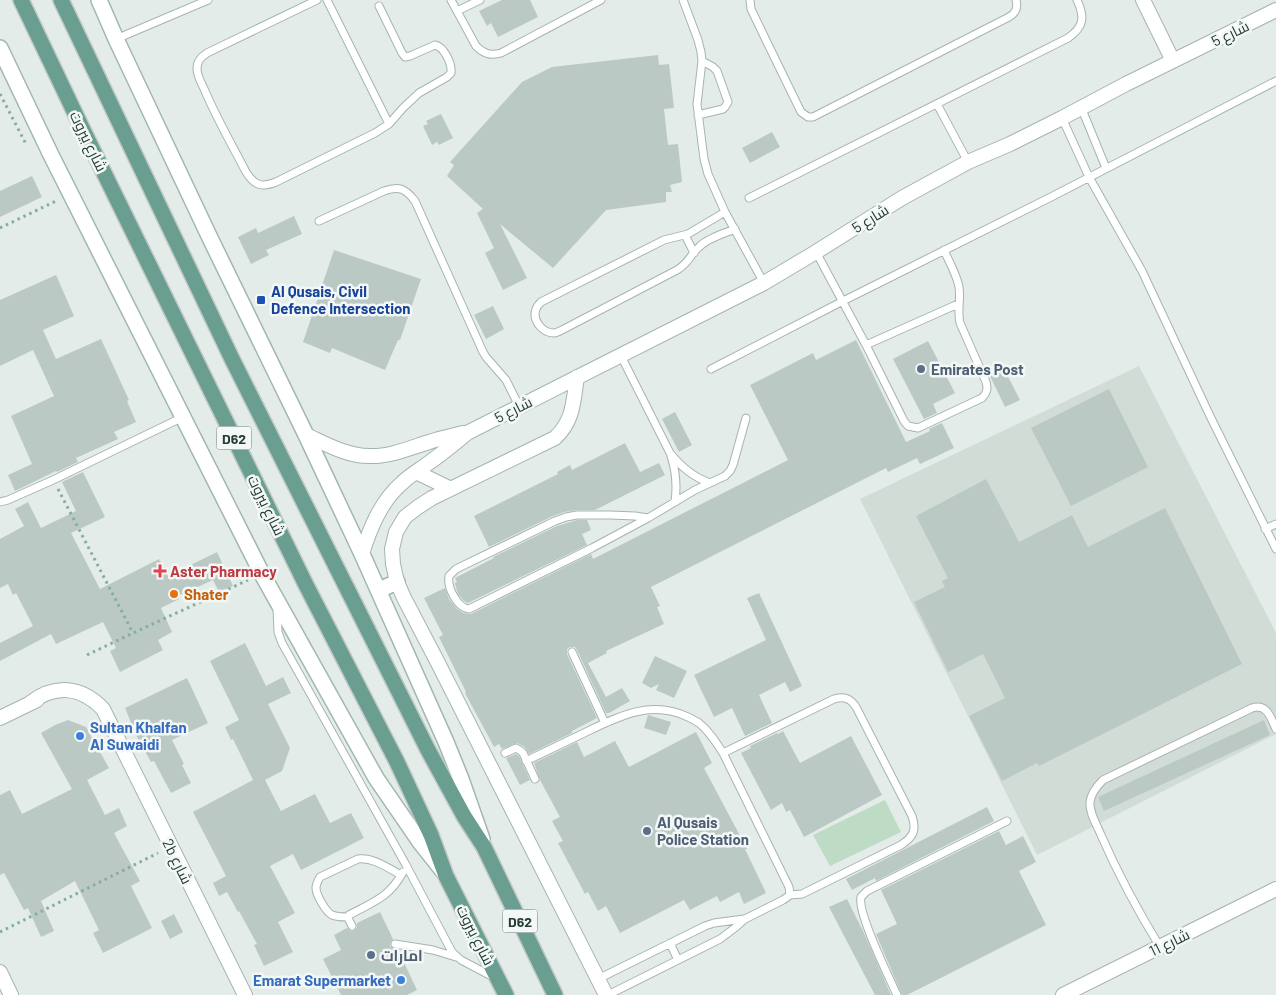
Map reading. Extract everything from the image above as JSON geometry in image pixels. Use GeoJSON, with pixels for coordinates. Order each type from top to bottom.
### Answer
{"type":"FeatureCollection","features":[{"type":"Feature","properties":{"kind":"main road","name":"شارع بيروت"},"geometry":{"type":"LineString","coordinates":[[21,0],[306,585],[397,762],[431,836],[446,876],[506,995]]}},
{"type":"Feature","properties":{"kind":"main road","name":"D62"},"geometry":{"type":"LineString","coordinates":[[61,0],[232,359],[338,573],[428,750],[464,816],[484,847],[555,995]]}},
{"type":"Feature","properties":{"kind":"main road","name":"D62"},"geometry":{"type":"LineString","coordinates":[[99,0],[210,238],[379,590],[462,779],[484,847]]}},
{"type":"Feature","properties":{"kind":"main road","name":"شارع بيروت"},"geometry":{"type":"LineString","coordinates":[[0,48],[51,155],[262,574],[376,778],[414,834],[446,876]]}},
{"type":"Feature","properties":{"kind":"main road"},"geometry":{"type":"LineString","coordinates":[[379,590],[397,582]]}},
{"type":"Feature","properties":{"kind":"street"},"geometry":{"type":"LineString","coordinates":[[1143,0],[1173,61]]}},
{"type":"Feature","properties":{"kind":"street","name":"شارع 5"},"geometry":{"type":"LineString","coordinates":[[362,554],[367,536],[384,504],[402,483],[467,433],[764,283],[902,198],[968,162],[1062,118],[1276,10]]}},
{"type":"Feature","properties":{"kind":"street"},"geometry":{"type":"LineString","coordinates":[[576,377],[570,418],[566,426],[555,438],[418,506],[405,517],[396,532],[392,549],[397,582],[404,598],[438,661],[607,995]]}},
{"type":"Feature","properties":{"kind":"street","name":"شارع 5"},"geometry":{"type":"LineString","coordinates":[[306,435],[347,452],[368,456],[405,450],[431,441],[467,433]]}},
{"type":"Feature","properties":{"kind":"street"},"geometry":{"type":"LineString","coordinates":[[416,472],[451,489]]}},
{"type":"Feature","properties":{"kind":"street","name":"2b شارع"},"geometry":{"type":"LineString","coordinates":[[0,718],[30,703],[37,697],[55,690],[64,689],[82,694],[97,702],[104,709],[245,995]]}},
{"type":"Feature","properties":{"kind":"street","name":"شارع 11"},"geometry":{"type":"LineString","coordinates":[[1063,995],[1276,889]]}},
{"type":"Feature","properties":{"kind":"street"},"geometry":{"type":"LineString","coordinates":[[0,972],[11,995]]}},
{"type":"Feature","properties":{"kind":"lane"},"geometry":{"type":"LineString","coordinates":[[116,39],[208,0]]}},
{"type":"Feature","properties":{"kind":"lane"},"geometry":{"type":"LineString","coordinates":[[317,0],[207,53],[198,62],[198,74],[210,104],[246,172],[251,180],[258,184],[267,185],[276,182],[375,133],[389,124],[419,94],[451,73],[452,70],[438,45],[435,44],[405,57],[379,6]]}},
{"type":"Feature","properties":{"kind":"lane"},"geometry":{"type":"LineString","coordinates":[[328,0],[389,124]]}},
{"type":"Feature","properties":{"kind":"lane"},"geometry":{"type":"LineString","coordinates":[[451,0],[476,46],[487,55],[501,53],[601,0]]}},
{"type":"Feature","properties":{"kind":"lane"},"geometry":{"type":"LineString","coordinates":[[457,11],[480,0]]}},
{"type":"Feature","properties":{"kind":"lane"},"geometry":{"type":"LineString","coordinates":[[750,0],[751,8],[759,26],[801,112],[808,117],[813,117],[1013,15],[1016,10],[1016,0]]}},
{"type":"Feature","properties":{"kind":"lane"},"geometry":{"type":"LineString","coordinates":[[749,198],[1068,38],[1077,32],[1082,23],[1082,13],[1077,0]]}},
{"type":"Feature","properties":{"kind":"lane"},"geometry":{"type":"LineString","coordinates":[[683,1],[698,40],[702,61],[697,104],[704,159],[708,174],[725,212],[764,283]]}},
{"type":"Feature","properties":{"kind":"lane"},"geometry":{"type":"LineString","coordinates":[[698,116],[722,109],[728,102],[717,71],[702,61]]}},
{"type":"Feature","properties":{"kind":"lane"},"geometry":{"type":"LineString","coordinates":[[711,369],[1276,81]]}},
{"type":"Feature","properties":{"kind":"lane"},"geometry":{"type":"LineString","coordinates":[[937,104],[968,162]]}},
{"type":"Feature","properties":{"kind":"lane"},"geometry":{"type":"LineString","coordinates":[[1081,108],[1106,168]]}},
{"type":"Feature","properties":{"kind":"lane"},"geometry":{"type":"LineString","coordinates":[[1062,118],[1089,177],[1142,271],[1210,416],[1276,549]]}},
{"type":"Feature","properties":{"kind":"lane"},"geometry":{"type":"LineString","coordinates":[[319,221],[393,188],[402,189],[410,195],[483,352],[506,380],[519,406]]}},
{"type":"Feature","properties":{"kind":"lane"},"geometry":{"type":"LineString","coordinates":[[725,212],[685,235],[664,240],[541,302],[536,309],[535,318],[539,326],[545,331],[554,333],[562,330],[677,270],[689,261],[704,243],[735,229]]}},
{"type":"Feature","properties":{"kind":"lane"},"geometry":{"type":"LineString","coordinates":[[685,235],[694,253]]}},
{"type":"Feature","properties":{"kind":"lane"},"geometry":{"type":"LineString","coordinates":[[816,252],[904,421],[908,426],[918,428],[982,398],[987,391],[986,382],[960,323],[958,314],[958,286],[944,250]]}},
{"type":"Feature","properties":{"kind":"lane"},"geometry":{"type":"LineString","coordinates":[[866,346],[958,304]]}},
{"type":"Feature","properties":{"kind":"lane"},"geometry":{"type":"LineString","coordinates":[[621,356],[670,453],[676,478],[674,502]]}},
{"type":"Feature","properties":{"kind":"lane"},"geometry":{"type":"LineString","coordinates":[[0,502],[53,480],[183,417]]}},
{"type":"Feature","properties":{"kind":"lane"},"geometry":{"type":"LineString","coordinates":[[648,518],[610,515],[566,517],[456,569],[449,576],[449,585],[459,603],[469,609],[602,544],[648,518],[695,490],[725,476],[730,471],[736,458],[746,418]]}},
{"type":"Feature","properties":{"kind":"lane"},"geometry":{"type":"LineString","coordinates":[[670,453],[687,472],[710,483]]}},
{"type":"Feature","properties":{"kind":"lane"},"geometry":{"type":"LineString","coordinates":[[1266,528],[1276,524]]}},
{"type":"Feature","properties":{"kind":"lane"},"geometry":{"type":"LineString","coordinates":[[277,598],[278,632],[282,643],[456,957]]}},
{"type":"Feature","properties":{"kind":"lane"},"geometry":{"type":"LineString","coordinates":[[572,652],[605,723]]}},
{"type":"Feature","properties":{"kind":"lane"},"geometry":{"type":"LineString","coordinates":[[607,995],[720,939],[745,919],[790,895],[802,894],[901,845],[913,833],[915,825],[912,816],[856,707],[846,698],[834,699],[723,752]]}},
{"type":"Feature","properties":{"kind":"lane"},"geometry":{"type":"LineString","coordinates":[[1160,947],[1128,891],[1108,850],[1091,811],[1092,794],[1103,780],[1252,708],[1261,707],[1265,709],[1276,729]]}},
{"type":"Feature","properties":{"kind":"lane"},"geometry":{"type":"LineString","coordinates":[[526,761],[605,723],[627,714],[644,710],[662,709],[698,722],[712,736],[723,752],[789,888],[790,895]]}},
{"type":"Feature","properties":{"kind":"lane"},"geometry":{"type":"LineString","coordinates":[[505,752],[519,749],[536,779]]}},
{"type":"Feature","properties":{"kind":"lane"},"geometry":{"type":"LineString","coordinates":[[897,995],[871,936],[861,905],[861,897],[867,891],[1007,821]]}},
{"type":"Feature","properties":{"kind":"lane"},"geometry":{"type":"LineString","coordinates":[[401,875],[364,858],[320,877],[316,889],[326,909],[334,916],[348,917],[350,914],[386,895],[397,883],[401,875],[406,865]]}},
{"type":"Feature","properties":{"kind":"lane"},"geometry":{"type":"LineString","coordinates":[[348,917],[352,926]]}},
{"type":"Feature","properties":{"kind":"lane"},"geometry":{"type":"LineString","coordinates":[[598,979],[714,923],[745,919]]}},
{"type":"Feature","properties":{"kind":"lane"},"geometry":{"type":"LineString","coordinates":[[670,943],[678,960]]}},
{"type":"Feature","properties":{"kind":"lane"},"geometry":{"type":"LineString","coordinates":[[395,944],[433,950],[456,957],[499,980]]}},
{"type":"Feature","properties":{"kind":"path"},"geometry":{"type":"LineString","coordinates":[[0,228],[58,199]]}},
{"type":"Feature","properties":{"kind":"path"},"geometry":{"type":"LineString","coordinates":[[53,480],[133,633]]}},
{"type":"Feature","properties":{"kind":"path"},"geometry":{"type":"LineString","coordinates":[[87,655],[262,574]]}},
{"type":"Feature","properties":{"kind":"path"},"geometry":{"type":"LineString","coordinates":[[0,932],[171,846]]}},
{"type":"Feature","properties":{"kind":"shaded area"},"geometry":{"type":"Polygon","coordinates":[[[1139,366],[1276,633],[1276,734],[1037,855],[860,499],[1139,366]]]}},
{"type":"Feature","properties":{"kind":"green space"},"geometry":{"type":"Polygon","coordinates":[[[885,800],[901,832],[830,866],[813,835],[885,800]]]}},
{"type":"Feature","properties":{"kind":"building"},"geometry":{"type":"Polygon","coordinates":[[[502,0],[530,0],[538,17],[498,37],[491,23],[487,26],[479,11],[502,0]]]}},
{"type":"Feature","properties":{"kind":"building"},"geometry":{"type":"Polygon","coordinates":[[[658,55],[659,65],[669,64],[674,108],[664,109],[668,145],[678,144],[682,182],[670,185],[672,192],[666,192],[666,202],[606,210],[553,268],[500,224],[527,278],[503,290],[485,253],[494,248],[477,213],[483,209],[447,176],[454,165],[450,162],[522,82],[552,67],[658,55]]]}},
{"type":"Feature","properties":{"kind":"building"},"geometry":{"type":"Polygon","coordinates":[[[441,114],[453,138],[439,145],[437,142],[432,145],[423,126],[428,124],[426,121],[441,114]]]}},
{"type":"Feature","properties":{"kind":"building"},"geometry":{"type":"Polygon","coordinates":[[[772,132],[780,147],[750,163],[742,148],[772,132]]]}},
{"type":"Feature","properties":{"kind":"building"},"geometry":{"type":"Polygon","coordinates":[[[32,176],[42,197],[0,217],[0,191],[32,176]]]}},
{"type":"Feature","properties":{"kind":"building"},"geometry":{"type":"Polygon","coordinates":[[[294,216],[302,234],[266,250],[269,255],[251,264],[238,237],[256,228],[258,233],[294,216]]]}},
{"type":"Feature","properties":{"kind":"building"},"geometry":{"type":"Polygon","coordinates":[[[334,250],[421,279],[400,340],[398,340],[385,370],[332,348],[330,353],[303,342],[334,250]]]}},
{"type":"Feature","properties":{"kind":"building"},"geometry":{"type":"Polygon","coordinates":[[[56,275],[74,316],[43,330],[56,359],[101,339],[129,400],[127,401],[136,422],[114,432],[118,439],[76,458],[78,462],[15,491],[8,475],[32,464],[11,416],[54,396],[33,350],[0,366],[0,300],[56,275]]]}},
{"type":"Feature","properties":{"kind":"building"},"geometry":{"type":"Polygon","coordinates":[[[493,306],[504,329],[486,339],[474,315],[493,306]]]}},
{"type":"Feature","properties":{"kind":"building"},"geometry":{"type":"Polygon","coordinates":[[[856,340],[906,442],[942,423],[954,448],[920,464],[917,458],[888,472],[886,468],[651,587],[660,606],[657,607],[664,624],[606,651],[607,653],[588,663],[606,697],[622,688],[630,701],[606,713],[577,650],[575,647],[570,647],[567,649],[567,654],[597,718],[572,731],[572,733],[529,754],[525,747],[517,743],[502,749],[499,744],[494,747],[465,693],[439,637],[443,635],[424,598],[445,588],[449,599],[457,609],[463,613],[471,614],[591,554],[593,559],[788,460],[750,385],[813,353],[816,360],[856,340]]]}},
{"type":"Feature","properties":{"kind":"building","name":"Emirates Post"},"geometry":{"type":"Polygon","coordinates":[[[928,341],[955,393],[933,404],[937,413],[924,419],[893,359],[928,341]]]}},
{"type":"Feature","properties":{"kind":"building"},"geometry":{"type":"Polygon","coordinates":[[[1002,365],[1020,400],[1005,407],[988,372],[1002,365]]]}},
{"type":"Feature","properties":{"kind":"building"},"geometry":{"type":"Polygon","coordinates":[[[1109,389],[1148,467],[1071,506],[1031,428],[1109,389]]]}},
{"type":"Feature","properties":{"kind":"building"},"geometry":{"type":"Polygon","coordinates":[[[675,412],[692,445],[679,452],[662,419],[675,412]]]}},
{"type":"Feature","properties":{"kind":"building"},"geometry":{"type":"Polygon","coordinates":[[[625,443],[640,472],[659,463],[665,475],[595,510],[564,512],[489,547],[474,516],[558,474],[557,472],[570,465],[572,470],[625,443]]]}},
{"type":"Feature","properties":{"kind":"building"},"geometry":{"type":"Polygon","coordinates":[[[83,472],[105,517],[71,533],[100,589],[159,559],[168,576],[217,552],[233,586],[219,592],[213,580],[178,596],[179,599],[161,608],[172,632],[158,640],[163,650],[120,672],[110,651],[116,648],[103,622],[56,644],[51,634],[0,661],[0,643],[33,626],[16,593],[13,595],[8,584],[0,588],[0,539],[24,526],[15,509],[28,502],[41,528],[76,511],[62,482],[83,472]]]}},
{"type":"Feature","properties":{"kind":"building"},"geometry":{"type":"Polygon","coordinates":[[[986,479],[1019,542],[1072,515],[1088,547],[1165,508],[1242,664],[1039,766],[1037,763],[1002,781],[969,716],[1005,698],[983,654],[948,672],[914,602],[945,587],[942,581],[948,578],[916,516],[986,479]]]}},
{"type":"Feature","properties":{"kind":"building"},"geometry":{"type":"Polygon","coordinates":[[[577,520],[587,520],[591,530],[582,534],[587,545],[468,603],[458,594],[455,578],[557,526],[577,520]]]}},
{"type":"Feature","properties":{"kind":"building"},"geometry":{"type":"Polygon","coordinates":[[[759,593],[802,686],[790,692],[785,682],[759,695],[772,723],[745,736],[732,708],[714,717],[694,675],[766,640],[747,598],[759,593]]]}},
{"type":"Feature","properties":{"kind":"building"},"geometry":{"type":"Polygon","coordinates":[[[245,643],[266,686],[283,677],[291,693],[268,704],[290,748],[282,771],[265,780],[281,811],[315,794],[330,823],[351,813],[364,838],[301,870],[293,854],[270,866],[295,913],[278,922],[293,952],[264,966],[254,945],[257,944],[239,911],[227,892],[219,896],[213,883],[226,876],[193,812],[253,780],[225,727],[239,720],[210,661],[245,643]]]}},
{"type":"Feature","properties":{"kind":"building"},"geometry":{"type":"Polygon","coordinates":[[[655,656],[687,671],[674,698],[656,690],[659,684],[651,688],[642,683],[655,656]]]}},
{"type":"Feature","properties":{"kind":"building"},"geometry":{"type":"Polygon","coordinates":[[[187,678],[208,723],[172,740],[191,783],[171,793],[154,761],[151,762],[137,737],[125,708],[187,678]]]}},
{"type":"Feature","properties":{"kind":"building"},"geometry":{"type":"Polygon","coordinates":[[[648,715],[671,722],[666,735],[644,728],[648,715]]]}},
{"type":"Feature","properties":{"kind":"building"},"geometry":{"type":"Polygon","coordinates":[[[68,720],[86,727],[109,768],[87,780],[105,815],[119,808],[127,826],[114,833],[140,881],[131,886],[152,928],[103,953],[93,933],[99,930],[75,881],[41,901],[54,931],[41,937],[28,908],[24,910],[4,873],[0,875],[0,795],[10,790],[22,814],[72,789],[41,733],[68,720]]]}},
{"type":"Feature","properties":{"kind":"building"},"geometry":{"type":"Polygon","coordinates":[[[1264,720],[1270,735],[1104,811],[1098,797],[1264,720]]]}},
{"type":"Feature","properties":{"kind":"building"},"geometry":{"type":"Polygon","coordinates":[[[783,731],[800,763],[851,736],[882,795],[804,837],[790,810],[786,812],[782,803],[771,810],[741,753],[751,748],[750,746],[783,731]]]}},
{"type":"Feature","properties":{"kind":"building","name":"Al Qusais Police Station"},"geometry":{"type":"Polygon","coordinates":[[[696,732],[712,763],[704,768],[747,849],[745,849],[766,893],[744,904],[739,892],[720,902],[717,896],[690,910],[684,900],[620,933],[606,906],[598,911],[588,892],[585,894],[558,843],[563,841],[552,821],[560,817],[540,780],[534,763],[577,742],[584,757],[615,741],[629,767],[696,732]]]}},
{"type":"Feature","properties":{"kind":"building"},"geometry":{"type":"Polygon","coordinates":[[[516,754],[519,756],[530,780],[520,785],[506,758],[516,754]]]}},
{"type":"Feature","properties":{"kind":"building"},"geometry":{"type":"Polygon","coordinates":[[[987,807],[994,821],[876,881],[875,878],[852,890],[846,879],[987,807]]]}},
{"type":"Feature","properties":{"kind":"building"},"geometry":{"type":"Polygon","coordinates":[[[999,831],[1006,845],[1023,836],[1036,862],[1019,871],[1046,925],[907,995],[902,995],[876,934],[897,924],[881,890],[999,831]]]}},
{"type":"Feature","properties":{"kind":"building"},"geometry":{"type":"Polygon","coordinates":[[[847,899],[891,995],[875,995],[829,907],[847,899]]]}},
{"type":"Feature","properties":{"kind":"building","name":"امارات"},"geometry":{"type":"Polygon","coordinates":[[[380,912],[393,939],[390,946],[398,950],[417,990],[407,995],[341,995],[323,959],[341,950],[334,935],[347,928],[351,931],[355,930],[357,923],[380,912]]]}},
{"type":"Feature","properties":{"kind":"building"},"geometry":{"type":"Polygon","coordinates":[[[174,914],[183,932],[170,939],[161,921],[174,914]]]}},
{"type":"Feature","properties":{"kind":"place","name":"Al Qusais, Civil Defence Intersection"},"geometry":{"type":"Point","coordinates":[261,300]}},
{"type":"Feature","properties":{"kind":"place","name":"Emirates Post"},"geometry":{"type":"Point","coordinates":[921,369]}},
{"type":"Feature","properties":{"kind":"place","name":"Aster Pharmacy"},"geometry":{"type":"Point","coordinates":[160,571]}},
{"type":"Feature","properties":{"kind":"place","name":"Shater"},"geometry":{"type":"Point","coordinates":[174,594]}},
{"type":"Feature","properties":{"kind":"place","name":"Sultan Khalfan Al Suwaidi"},"geometry":{"type":"Point","coordinates":[80,736]}},
{"type":"Feature","properties":{"kind":"place","name":"Al Qusais Police Station"},"geometry":{"type":"Point","coordinates":[647,831]}},
{"type":"Feature","properties":{"kind":"place","name":"امارات"},"geometry":{"type":"Point","coordinates":[371,955]}},
{"type":"Feature","properties":{"kind":"place","name":"Emarat Supermarket"},"geometry":{"type":"Point","coordinates":[401,980]}}]}
